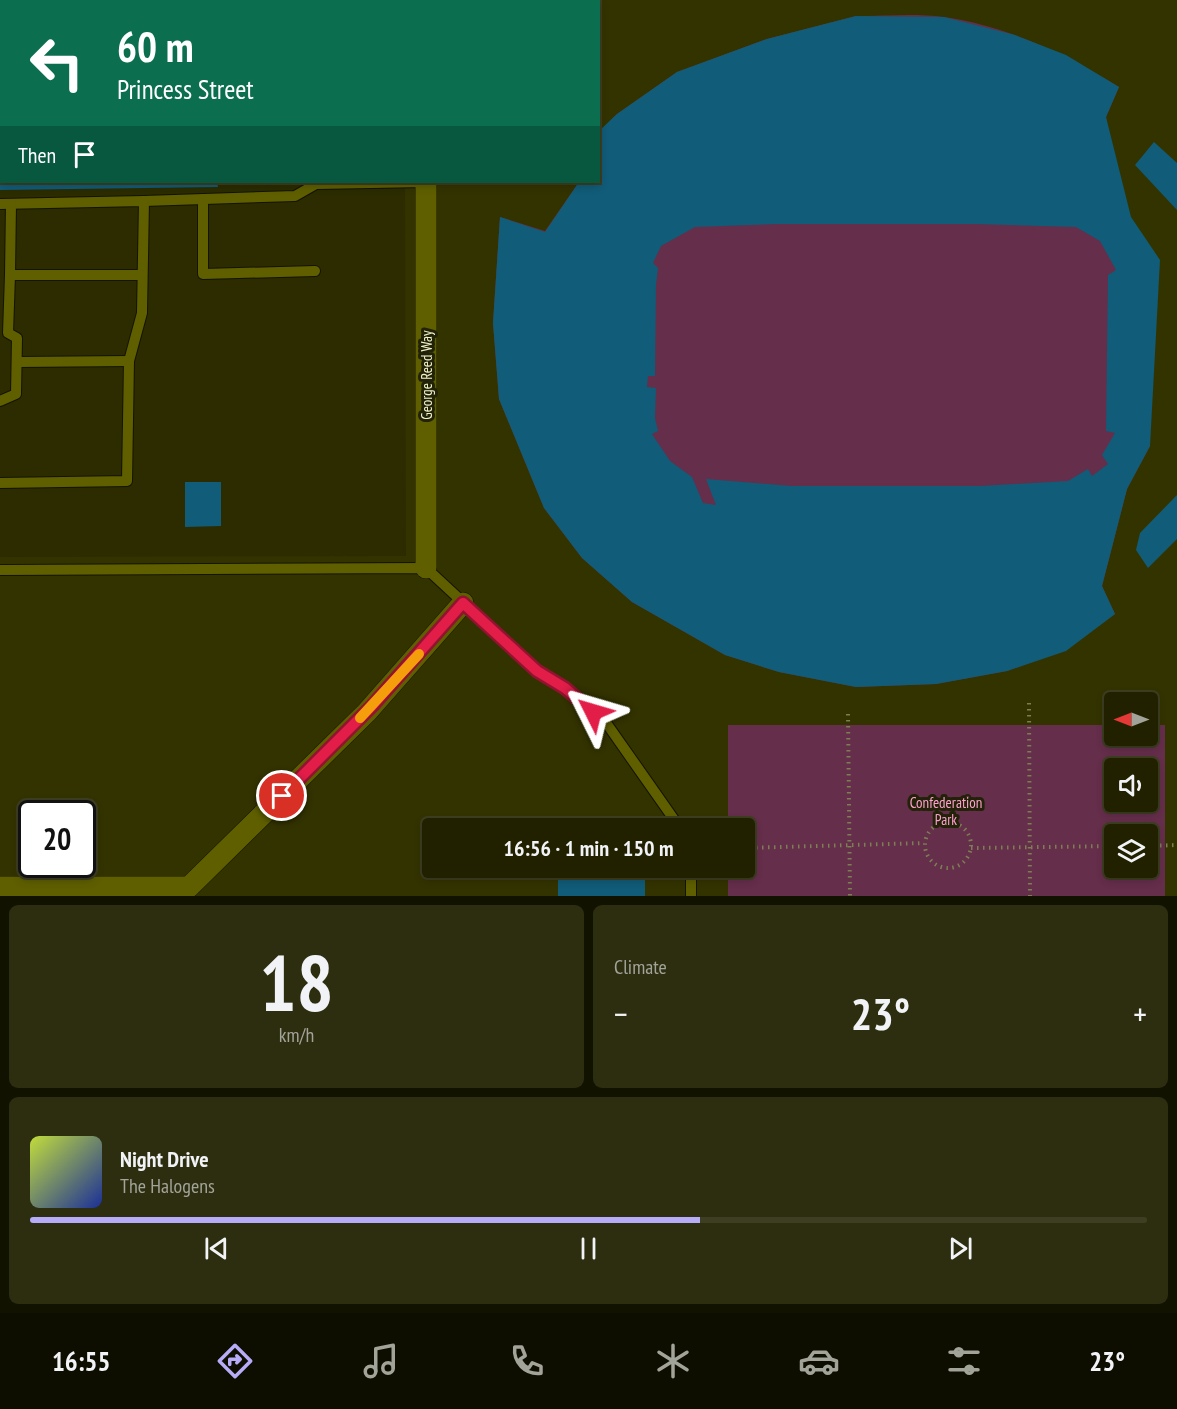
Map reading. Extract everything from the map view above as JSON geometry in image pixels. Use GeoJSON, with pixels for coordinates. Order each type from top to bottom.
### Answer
{"type":"FeatureCollection","features":[{"type":"Feature","properties":{"kind":"street","name":"George Reed Way"},"geometry":{"type":"LineString","coordinates":[[426,183],[426,568]]}},
{"type":"Feature","properties":{"kind":"street"},"geometry":{"type":"LineString","coordinates":[[0,887],[189,886],[372,706],[463,603]]}},
{"type":"Feature","properties":{"kind":"lane"},"geometry":{"type":"LineString","coordinates":[[0,401],[16,394],[18,362],[17,338],[8,333],[10,275],[5,204],[295,196],[316,184],[371,183]]}},
{"type":"Feature","properties":{"kind":"lane"},"geometry":{"type":"LineString","coordinates":[[203,199],[203,274],[315,272]]}},
{"type":"Feature","properties":{"kind":"lane"},"geometry":{"type":"LineString","coordinates":[[0,483],[127,481],[129,361],[142,313],[144,201]]}},
{"type":"Feature","properties":{"kind":"lane"},"geometry":{"type":"LineString","coordinates":[[10,275],[142,275]]}},
{"type":"Feature","properties":{"kind":"lane"},"geometry":{"type":"LineString","coordinates":[[18,362],[129,361]]}},
{"type":"Feature","properties":{"kind":"lane"},"geometry":{"type":"LineString","coordinates":[[0,570],[426,568],[537,671],[565,688],[607,724],[673,818]]}},
{"type":"Feature","properties":{"kind":"lane"},"geometry":{"type":"LineString","coordinates":[[691,878],[691,896]]}},
{"type":"Feature","properties":{"kind":"path"},"geometry":{"type":"LineString","coordinates":[[1029,703],[1030,896]]}},
{"type":"Feature","properties":{"kind":"path"},"geometry":{"type":"LineString","coordinates":[[848,714],[850,896]]}},
{"type":"Feature","properties":{"kind":"path"},"geometry":{"type":"LineString","coordinates":[[950,822],[966,830],[971,848],[963,863],[945,868],[929,860],[924,843],[933,827],[950,822]]}},
{"type":"Feature","properties":{"kind":"path"},"geometry":{"type":"LineString","coordinates":[[755,848],[924,843]]}},
{"type":"Feature","properties":{"kind":"path"},"geometry":{"type":"LineString","coordinates":[[1158,846],[1177,845]]}},
{"type":"Feature","properties":{"kind":"path"},"geometry":{"type":"LineString","coordinates":[[971,848],[1104,846]]}},
{"type":"Feature","properties":{"kind":"shaded area"},"geometry":{"type":"Polygon","coordinates":[[[600,0],[1177,0],[1177,896],[0,896],[0,557],[406,556],[405,183],[600,183],[600,0]]]}},
{"type":"Feature","properties":{"kind":"green space"},"geometry":{"type":"Polygon","coordinates":[[[856,16],[944,17],[1013,34],[1078,63],[1119,87],[1106,117],[1150,446],[1127,489],[1102,586],[1115,614],[1066,650],[1007,671],[936,684],[856,687],[779,672],[725,655],[632,602],[582,558],[544,508],[499,399],[493,323],[500,217],[545,231],[578,183],[600,183],[600,131],[617,114],[677,72],[767,39],[856,16]]]}},
{"type":"Feature","properties":{"kind":"green space","name":"Confederation Park"},"geometry":{"type":"Polygon","coordinates":[[[728,725],[1104,725],[1104,746],[1158,746],[1158,725],[1165,725],[1165,896],[728,896],[728,878],[755,878],[755,818],[728,818],[728,725]]]}},
{"type":"Feature","properties":{"kind":"building"},"geometry":{"type":"Polygon","coordinates":[[[856,16],[944,17],[1015,35],[1066,55],[1119,87],[1106,117],[1131,217],[1160,260],[1150,446],[1127,489],[1102,586],[1115,614],[1066,651],[1007,671],[936,684],[856,687],[779,672],[725,655],[632,602],[582,558],[544,508],[499,399],[493,323],[500,217],[545,232],[578,183],[600,183],[600,130],[617,114],[677,72],[767,39],[856,16]],[[778,224],[695,227],[661,246],[653,263],[658,268],[655,376],[648,376],[647,387],[656,388],[655,418],[658,431],[652,434],[670,461],[692,477],[703,503],[716,505],[706,479],[791,486],[981,486],[1068,481],[1088,469],[1092,476],[1108,464],[1102,455],[1115,433],[1106,431],[1108,275],[1116,270],[1100,241],[1076,227],[975,224],[778,224]]]}},
{"type":"Feature","properties":{"kind":"building"},"geometry":{"type":"Polygon","coordinates":[[[1154,142],[1177,163],[1177,210],[1135,165],[1154,142]]]}},
{"type":"Feature","properties":{"kind":"building"},"geometry":{"type":"Polygon","coordinates":[[[0,183],[217,183],[218,187],[0,190],[0,183]]]}},
{"type":"Feature","properties":{"kind":"building"},"geometry":{"type":"Polygon","coordinates":[[[185,482],[221,482],[221,526],[185,527],[185,482]]]}},
{"type":"Feature","properties":{"kind":"building"},"geometry":{"type":"Polygon","coordinates":[[[1177,495],[1177,539],[1148,568],[1136,550],[1140,533],[1177,495]]]}},
{"type":"Feature","properties":{"kind":"building"},"geometry":{"type":"Polygon","coordinates":[[[558,878],[645,878],[645,896],[558,896],[558,878]]]}},
{"type":"Feature","properties":{"kind":"slow traffic"},"geometry":{"type":"LineString","coordinates":[[360,718],[419,654]]}},
{"type":"Feature","properties":{"kind":"route"},"geometry":{"type":"LineString","coordinates":[[282,796],[372,706],[463,603],[537,671],[565,688],[593,712]]}}]}
